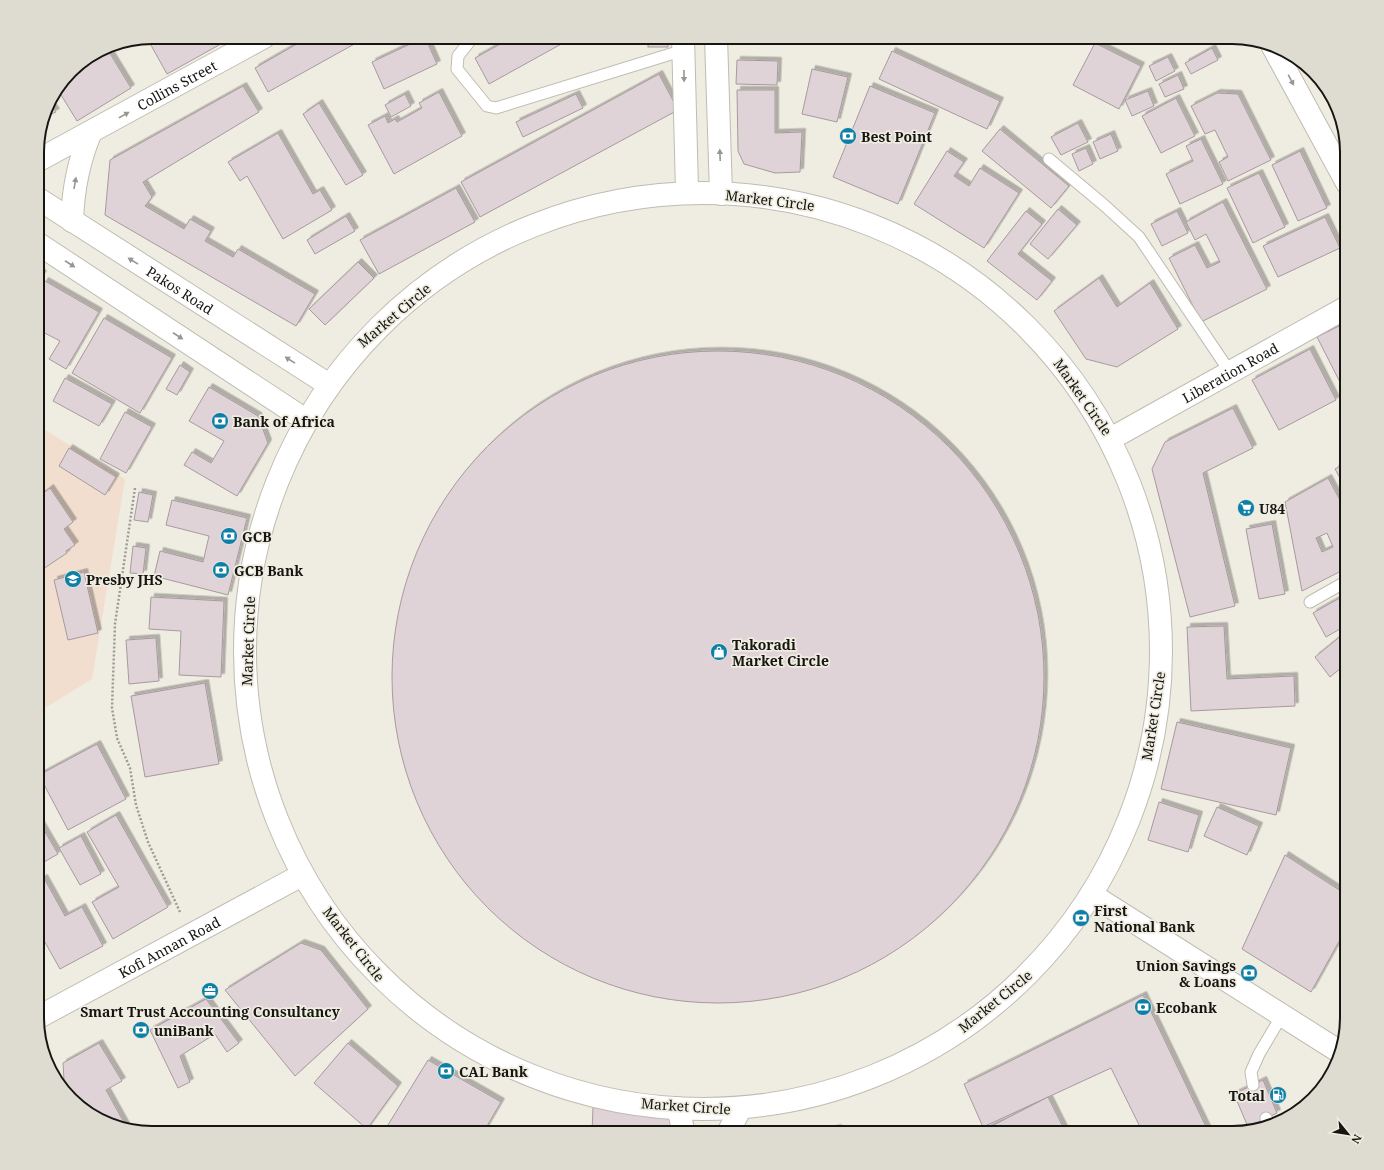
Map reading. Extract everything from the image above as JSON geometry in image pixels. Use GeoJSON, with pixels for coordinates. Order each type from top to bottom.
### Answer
{"type":"FeatureCollection","features":[{"type":"Feature","properties":{"kind":"street","name":"Collins Street"},"geometry":{"type":"LineString","coordinates":[[44,157],[90,134],[251,44]]}},
{"type":"Feature","properties":{"kind":"street"},"geometry":{"type":"LineString","coordinates":[[683,44],[687,190]]}},
{"type":"Feature","properties":{"kind":"street"},"geometry":{"type":"LineString","coordinates":[[716,44],[722,194]]}},
{"type":"Feature","properties":{"kind":"street"},"geometry":{"type":"LineString","coordinates":[[1277,54],[1340,170]]}},
{"type":"Feature","properties":{"kind":"street"},"geometry":{"type":"LineString","coordinates":[[72,221],[73,192],[77,172],[90,134]]}},
{"type":"Feature","properties":{"kind":"street","name":"Market Circle"},"geometry":{"type":"LineString","coordinates":[[687,190],[722,194],[816,204],[936,252],[1037,332],[1112,438],[1152,550],[1162,669],[1141,787],[1092,895],[1035,968],[964,1029],[884,1074],[796,1102],[740,1109],[678,1108],[586,1097],[477,1053],[382,982],[300,876],[266,792],[246,688],[250,582],[278,480],[301,417],[323,381],[375,327],[426,285],[549,218],[687,190]]}},
{"type":"Feature","properties":{"kind":"street","name":"Pakos Road"},"geometry":{"type":"LineString","coordinates":[[44,203],[323,381]]}},
{"type":"Feature","properties":{"kind":"street"},"geometry":{"type":"LineString","coordinates":[[44,248],[301,417]]}},
{"type":"Feature","properties":{"kind":"street","name":"Liberation Road"},"geometry":{"type":"LineString","coordinates":[[1112,438],[1340,311]]}},
{"type":"Feature","properties":{"kind":"street","name":"Kofi Annan Road"},"geometry":{"type":"LineString","coordinates":[[44,1014],[300,876]]}},
{"type":"Feature","properties":{"kind":"street"},"geometry":{"type":"LineString","coordinates":[[1092,895],[1335,1049]]}},
{"type":"Feature","properties":{"kind":"street"},"geometry":{"type":"LineString","coordinates":[[678,1108],[682,1126]]}},
{"type":"Feature","properties":{"kind":"street"},"geometry":{"type":"LineString","coordinates":[[732,1126],[740,1109]]}},
{"type":"Feature","properties":{"kind":"lane"},"geometry":{"type":"LineString","coordinates":[[467,44],[458,56],[458,69],[487,106],[496,108],[680,44]]}},
{"type":"Feature","properties":{"kind":"lane"},"geometry":{"type":"LineString","coordinates":[[1049,159],[1104,205],[1138,237],[1230,372]]}},
{"type":"Feature","properties":{"kind":"lane"},"geometry":{"type":"LineString","coordinates":[[1310,602],[1340,585]]}},
{"type":"Feature","properties":{"kind":"lane"},"geometry":{"type":"LineString","coordinates":[[1254,1085],[1251,1072],[1259,1054],[1282,1015]]}},
{"type":"Feature","properties":{"kind":"path"},"geometry":{"type":"LineString","coordinates":[[135,488],[116,624],[112,708],[117,738],[130,768],[136,805],[148,842],[191,935]]}},
{"type":"Feature","properties":{"kind":"shaded area","name":"Presby JHS"},"geometry":{"type":"Polygon","coordinates":[[[44,429],[125,479],[92,679],[44,709],[44,429]]]}},
{"type":"Feature","properties":{"kind":"building"},"geometry":{"type":"Polygon","coordinates":[[[150,44],[218,44],[219,45],[167,74],[150,44]]]}},
{"type":"Feature","properties":{"kind":"building"},"geometry":{"type":"Polygon","coordinates":[[[297,44],[354,44],[268,92],[255,68],[297,44]]]}},
{"type":"Feature","properties":{"kind":"building"},"geometry":{"type":"Polygon","coordinates":[[[410,44],[428,44],[437,64],[384,89],[372,62],[410,44]]]}},
{"type":"Feature","properties":{"kind":"building"},"geometry":{"type":"Polygon","coordinates":[[[500,44],[561,44],[489,84],[475,58],[500,44]]]}},
{"type":"Feature","properties":{"kind":"building"},"geometry":{"type":"Polygon","coordinates":[[[648,44],[668,44],[668,47],[648,47],[648,44]]]}},
{"type":"Feature","properties":{"kind":"building"},"geometry":{"type":"Polygon","coordinates":[[[1094,44],[1141,66],[1119,109],[1073,85],[1094,44]]]}},
{"type":"Feature","properties":{"kind":"building"},"geometry":{"type":"Polygon","coordinates":[[[1212,48],[1218,60],[1191,74],[1185,63],[1212,48]]]}},
{"type":"Feature","properties":{"kind":"building"},"geometry":{"type":"Polygon","coordinates":[[[892,51],[1000,101],[987,129],[879,79],[892,51]]]}},
{"type":"Feature","properties":{"kind":"building"},"geometry":{"type":"Polygon","coordinates":[[[109,53],[131,88],[77,121],[61,94],[66,86],[81,71],[92,62],[109,53]]]}},
{"type":"Feature","properties":{"kind":"building"},"geometry":{"type":"Polygon","coordinates":[[[1168,57],[1175,71],[1156,81],[1149,66],[1168,57]]]}},
{"type":"Feature","properties":{"kind":"building"},"geometry":{"type":"Polygon","coordinates":[[[737,60],[778,61],[777,85],[736,84],[737,60]]]}},
{"type":"Feature","properties":{"kind":"building"},"geometry":{"type":"Polygon","coordinates":[[[812,69],[848,77],[837,122],[802,114],[812,69]]]}},
{"type":"Feature","properties":{"kind":"building"},"geometry":{"type":"Polygon","coordinates":[[[659,74],[678,110],[480,217],[461,182],[659,74]]]}},
{"type":"Feature","properties":{"kind":"building"},"geometry":{"type":"Polygon","coordinates":[[[1178,75],[1184,89],[1165,97],[1159,84],[1178,75]]]}},
{"type":"Feature","properties":{"kind":"building"},"geometry":{"type":"Polygon","coordinates":[[[243,86],[259,112],[143,182],[152,197],[145,206],[184,229],[190,219],[211,231],[205,241],[233,257],[238,249],[315,294],[296,326],[105,215],[110,160],[243,86]]]}},
{"type":"Feature","properties":{"kind":"building"},"geometry":{"type":"Polygon","coordinates":[[[870,86],[935,113],[898,204],[833,177],[870,86]]]}},
{"type":"Feature","properties":{"kind":"building"},"geometry":{"type":"Polygon","coordinates":[[[737,90],[775,90],[775,133],[802,132],[800,172],[775,173],[744,164],[738,151],[737,90]]]}},
{"type":"Feature","properties":{"kind":"building"},"geometry":{"type":"Polygon","coordinates":[[[1148,91],[1154,106],[1132,116],[1125,100],[1148,91]]]}},
{"type":"Feature","properties":{"kind":"building"},"geometry":{"type":"Polygon","coordinates":[[[439,92],[462,136],[394,174],[368,125],[385,116],[388,123],[395,119],[397,122],[422,108],[419,103],[439,92]]]}},
{"type":"Feature","properties":{"kind":"building"},"geometry":{"type":"Polygon","coordinates":[[[1217,93],[1238,94],[1271,160],[1228,181],[1219,162],[1228,157],[1215,130],[1205,134],[1191,106],[1217,93]]]}},
{"type":"Feature","properties":{"kind":"building"},"geometry":{"type":"Polygon","coordinates":[[[405,94],[411,106],[391,117],[385,105],[405,94]]]}},
{"type":"Feature","properties":{"kind":"building"},"geometry":{"type":"Polygon","coordinates":[[[576,94],[583,108],[523,137],[516,122],[576,94]]]}},
{"type":"Feature","properties":{"kind":"building"},"geometry":{"type":"Polygon","coordinates":[[[1176,98],[1195,136],[1161,153],[1142,116],[1176,98]]]}},
{"type":"Feature","properties":{"kind":"building"},"geometry":{"type":"Polygon","coordinates":[[[319,103],[363,175],[346,185],[303,114],[319,103]]]}},
{"type":"Feature","properties":{"kind":"building"},"geometry":{"type":"Polygon","coordinates":[[[53,108],[56,112],[51,114],[53,108]]]}},
{"type":"Feature","properties":{"kind":"building"},"geometry":{"type":"Polygon","coordinates":[[[1078,123],[1088,142],[1061,155],[1051,137],[1078,123]]]}},
{"type":"Feature","properties":{"kind":"building"},"geometry":{"type":"Polygon","coordinates":[[[1000,129],[1069,186],[1051,208],[982,151],[1000,129]]]}},
{"type":"Feature","properties":{"kind":"building"},"geometry":{"type":"Polygon","coordinates":[[[278,133],[313,194],[320,190],[332,210],[283,239],[247,176],[240,181],[228,162],[278,133]]]}},
{"type":"Feature","properties":{"kind":"building"},"geometry":{"type":"Polygon","coordinates":[[[1111,134],[1118,151],[1100,159],[1093,142],[1111,134]]]}},
{"type":"Feature","properties":{"kind":"building"},"geometry":{"type":"Polygon","coordinates":[[[1201,139],[1223,184],[1180,204],[1166,174],[1193,161],[1186,146],[1201,139]]]}},
{"type":"Feature","properties":{"kind":"building"},"geometry":{"type":"Polygon","coordinates":[[[1086,148],[1093,164],[1079,171],[1072,154],[1086,148]]]}},
{"type":"Feature","properties":{"kind":"building"},"geometry":{"type":"Polygon","coordinates":[[[947,151],[964,162],[954,176],[969,186],[980,168],[1019,193],[984,248],[914,204],[947,151]]]}},
{"type":"Feature","properties":{"kind":"building"},"geometry":{"type":"Polygon","coordinates":[[[1300,151],[1327,208],[1298,221],[1272,165],[1300,151]]]}},
{"type":"Feature","properties":{"kind":"building"},"geometry":{"type":"Polygon","coordinates":[[[1259,173],[1285,227],[1253,243],[1227,188],[1259,173]]]}},
{"type":"Feature","properties":{"kind":"building"},"geometry":{"type":"Polygon","coordinates":[[[456,188],[475,222],[379,274],[360,240],[456,188]]]}},
{"type":"Feature","properties":{"kind":"building"},"geometry":{"type":"Polygon","coordinates":[[[1223,202],[1267,289],[1201,322],[1169,258],[1195,245],[1207,268],[1220,262],[1206,234],[1195,240],[1186,222],[1223,202]]]}},
{"type":"Feature","properties":{"kind":"building"},"geometry":{"type":"Polygon","coordinates":[[[1058,209],[1077,225],[1048,259],[1030,244],[1058,209]]]}},
{"type":"Feature","properties":{"kind":"building"},"geometry":{"type":"Polygon","coordinates":[[[1026,211],[1042,224],[1018,254],[1052,281],[1037,300],[987,261],[1026,211]]]}},
{"type":"Feature","properties":{"kind":"building"},"geometry":{"type":"Polygon","coordinates":[[[1177,211],[1188,233],[1162,246],[1151,224],[1177,211]]]}},
{"type":"Feature","properties":{"kind":"building"},"geometry":{"type":"Polygon","coordinates":[[[346,216],[355,231],[315,254],[307,240],[346,216]]]}},
{"type":"Feature","properties":{"kind":"building"},"geometry":{"type":"Polygon","coordinates":[[[1325,217],[1340,248],[1278,277],[1263,246],[1325,217]]]}},
{"type":"Feature","properties":{"kind":"building"},"geometry":{"type":"Polygon","coordinates":[[[358,262],[374,278],[325,325],[309,309],[358,262]]]}},
{"type":"Feature","properties":{"kind":"building"},"geometry":{"type":"Polygon","coordinates":[[[1099,278],[1117,307],[1150,283],[1178,329],[1117,367],[1086,359],[1054,311],[1099,278]]]}},
{"type":"Feature","properties":{"kind":"building"},"geometry":{"type":"Polygon","coordinates":[[[45,281],[99,312],[66,369],[49,359],[60,341],[44,333],[45,281]]]}},
{"type":"Feature","properties":{"kind":"building"},"geometry":{"type":"Polygon","coordinates":[[[104,318],[172,358],[140,413],[72,373],[104,318]]]}},
{"type":"Feature","properties":{"kind":"building"},"geometry":{"type":"Polygon","coordinates":[[[1340,326],[1340,382],[1317,337],[1340,326]]]}},
{"type":"Feature","properties":{"kind":"building"},"geometry":{"type":"Polygon","coordinates":[[[1310,349],[1336,400],[1279,430],[1252,380],[1310,349]]]}},
{"type":"Feature","properties":{"kind":"building","name":"Takoradi Market Circle"},"geometry":{"type":"Polygon","coordinates":[[[718,351],[750,353],[782,358],[843,376],[899,406],[924,425],[948,447],[970,471],[989,496],[1019,552],[1037,613],[1042,645],[1044,677],[1042,709],[1037,741],[1019,802],[989,858],[970,883],[948,907],[924,929],[899,948],[843,978],[782,996],[750,1001],[718,1003],[686,1001],[654,996],[593,978],[537,948],[512,929],[488,907],[466,883],[447,858],[417,802],[399,741],[394,709],[392,677],[394,645],[399,613],[417,552],[447,496],[466,471],[488,447],[512,425],[537,406],[593,376],[654,358],[686,353],[718,351]]]}},
{"type":"Feature","properties":{"kind":"building"},"geometry":{"type":"Polygon","coordinates":[[[180,365],[190,372],[177,395],[166,389],[180,365]]]}},
{"type":"Feature","properties":{"kind":"building"},"geometry":{"type":"Polygon","coordinates":[[[65,378],[112,404],[99,426],[53,401],[65,378]]]}},
{"type":"Feature","properties":{"kind":"building"},"geometry":{"type":"Polygon","coordinates":[[[209,387],[258,416],[268,443],[237,496],[184,465],[192,452],[211,463],[224,441],[189,421],[209,387]]]}},
{"type":"Feature","properties":{"kind":"building"},"geometry":{"type":"Polygon","coordinates":[[[1233,408],[1253,448],[1203,473],[1235,606],[1190,617],[1152,469],[1165,442],[1233,408]]]}},
{"type":"Feature","properties":{"kind":"building"},"geometry":{"type":"Polygon","coordinates":[[[125,412],[152,427],[126,473],[100,459],[125,412]]]}},
{"type":"Feature","properties":{"kind":"building"},"geometry":{"type":"Polygon","coordinates":[[[69,448],[116,477],[105,495],[59,466],[69,448]]]}},
{"type":"Feature","properties":{"kind":"building"},"geometry":{"type":"Polygon","coordinates":[[[1340,466],[1340,478],[1335,469],[1340,466]]]}},
{"type":"Feature","properties":{"kind":"building"},"geometry":{"type":"Polygon","coordinates":[[[1328,478],[1340,500],[1340,572],[1302,591],[1285,502],[1328,478]],[[1327,533],[1316,538],[1322,552],[1333,547],[1327,533]]]}},
{"type":"Feature","properties":{"kind":"building"},"geometry":{"type":"Polygon","coordinates":[[[50,488],[73,522],[64,529],[75,545],[66,551],[67,553],[44,568],[44,493],[50,488]]]}},
{"type":"Feature","properties":{"kind":"building"},"geometry":{"type":"Polygon","coordinates":[[[139,492],[153,495],[148,522],[134,520],[139,492]]]}},
{"type":"Feature","properties":{"kind":"building"},"geometry":{"type":"Polygon","coordinates":[[[172,500],[247,518],[228,595],[154,576],[160,551],[203,562],[209,536],[166,525],[172,500]]]}},
{"type":"Feature","properties":{"kind":"building"},"geometry":{"type":"Polygon","coordinates":[[[1272,524],[1285,594],[1259,599],[1246,529],[1272,524]]]}},
{"type":"Feature","properties":{"kind":"building"},"geometry":{"type":"Polygon","coordinates":[[[133,546],[146,548],[143,574],[130,573],[133,546]]]}},
{"type":"Feature","properties":{"kind":"building"},"geometry":{"type":"Polygon","coordinates":[[[84,572],[98,633],[68,640],[54,580],[84,572]]]}},
{"type":"Feature","properties":{"kind":"building"},"geometry":{"type":"Polygon","coordinates":[[[151,597],[224,601],[221,677],[179,675],[181,631],[149,629],[151,597]]]}},
{"type":"Feature","properties":{"kind":"building"},"geometry":{"type":"Polygon","coordinates":[[[1340,598],[1340,629],[1326,637],[1313,613],[1340,598]]]}},
{"type":"Feature","properties":{"kind":"building"},"geometry":{"type":"Polygon","coordinates":[[[1224,626],[1227,679],[1294,676],[1295,706],[1191,711],[1187,627],[1224,626]]]}},
{"type":"Feature","properties":{"kind":"building"},"geometry":{"type":"Polygon","coordinates":[[[1340,637],[1340,669],[1330,677],[1315,657],[1340,637]]]}},
{"type":"Feature","properties":{"kind":"building"},"geometry":{"type":"Polygon","coordinates":[[[156,638],[159,681],[129,684],[126,640],[156,638]]]}},
{"type":"Feature","properties":{"kind":"building"},"geometry":{"type":"Polygon","coordinates":[[[205,683],[219,764],[145,777],[131,696],[205,683]]]}},
{"type":"Feature","properties":{"kind":"building"},"geometry":{"type":"Polygon","coordinates":[[[1177,722],[1291,748],[1276,815],[1161,789],[1177,722]]]}},
{"type":"Feature","properties":{"kind":"building"},"geometry":{"type":"Polygon","coordinates":[[[97,744],[126,799],[68,830],[44,784],[44,772],[97,744]]]}},
{"type":"Feature","properties":{"kind":"building"},"geometry":{"type":"Polygon","coordinates":[[[1159,802],[1199,815],[1188,852],[1148,840],[1159,802]]]}},
{"type":"Feature","properties":{"kind":"building"},"geometry":{"type":"Polygon","coordinates":[[[1217,807],[1259,826],[1247,855],[1204,836],[1217,807]]]}},
{"type":"Feature","properties":{"kind":"building"},"geometry":{"type":"Polygon","coordinates":[[[116,815],[168,907],[113,939],[92,902],[119,887],[87,832],[116,815]]]}},
{"type":"Feature","properties":{"kind":"building"},"geometry":{"type":"Polygon","coordinates":[[[44,830],[58,854],[44,862],[44,830]]]}},
{"type":"Feature","properties":{"kind":"building"},"geometry":{"type":"Polygon","coordinates":[[[81,836],[101,874],[80,885],[59,848],[81,836]]]}},
{"type":"Feature","properties":{"kind":"building"},"geometry":{"type":"Polygon","coordinates":[[[1285,855],[1340,890],[1340,940],[1311,992],[1242,949],[1285,855]]]}},
{"type":"Feature","properties":{"kind":"building"},"geometry":{"type":"Polygon","coordinates":[[[44,878],[65,916],[82,907],[103,946],[60,969],[44,940],[44,878]]]}},
{"type":"Feature","properties":{"kind":"building"},"geometry":{"type":"Polygon","coordinates":[[[301,943],[321,950],[368,1009],[295,1076],[225,990],[301,943]]]}},
{"type":"Feature","properties":{"kind":"building"},"geometry":{"type":"Polygon","coordinates":[[[1143,995],[1206,1126],[1140,1126],[1111,1068],[985,1126],[983,1126],[964,1084],[1143,995]]]}},
{"type":"Feature","properties":{"kind":"building"},"geometry":{"type":"Polygon","coordinates":[[[206,999],[239,1043],[227,1052],[215,1034],[180,1056],[190,1082],[178,1088],[150,1030],[206,999]]]}},
{"type":"Feature","properties":{"kind":"building"},"geometry":{"type":"Polygon","coordinates":[[[99,1043],[122,1081],[106,1090],[124,1122],[98,1112],[86,1104],[64,1080],[63,1063],[99,1043]]]}},
{"type":"Feature","properties":{"kind":"building"},"geometry":{"type":"Polygon","coordinates":[[[348,1043],[398,1086],[369,1126],[364,1126],[314,1083],[348,1043]]]}},
{"type":"Feature","properties":{"kind":"building"},"geometry":{"type":"Polygon","coordinates":[[[428,1060],[501,1102],[487,1126],[387,1126],[428,1060]]]}},
{"type":"Feature","properties":{"kind":"building"},"geometry":{"type":"Polygon","coordinates":[[[1263,1080],[1277,1113],[1256,1123],[1247,1125],[1234,1094],[1263,1080]]]}},
{"type":"Feature","properties":{"kind":"building"},"geometry":{"type":"Polygon","coordinates":[[[1048,1097],[1062,1126],[992,1126],[1048,1097]]]}},
{"type":"Feature","properties":{"kind":"building"},"geometry":{"type":"Polygon","coordinates":[[[593,1107],[668,1115],[672,1126],[592,1126],[593,1107]]]}},
{"type":"Feature","properties":{"kind":"place","name":"Best Point"},"geometry":{"type":"Point","coordinates":[848,136]}},
{"type":"Feature","properties":{"kind":"place","name":"Bank of Africa"},"geometry":{"type":"Point","coordinates":[220,421]}},
{"type":"Feature","properties":{"kind":"place","name":"U84"},"geometry":{"type":"Point","coordinates":[1246,508]}},
{"type":"Feature","properties":{"kind":"place","name":"GCB"},"geometry":{"type":"Point","coordinates":[229,536]}},
{"type":"Feature","properties":{"kind":"place","name":"GCB Bank"},"geometry":{"type":"Point","coordinates":[221,570]}},
{"type":"Feature","properties":{"kind":"place","name":"Presby JHS"},"geometry":{"type":"Point","coordinates":[73,579]}},
{"type":"Feature","properties":{"kind":"place","name":"Takoradi Market Circle"},"geometry":{"type":"Point","coordinates":[719,652]}},
{"type":"Feature","properties":{"kind":"place","name":"First National Bank"},"geometry":{"type":"Point","coordinates":[1081,918]}},
{"type":"Feature","properties":{"kind":"place","name":"Union Savings & Loans"},"geometry":{"type":"Point","coordinates":[1249,973]}},
{"type":"Feature","properties":{"kind":"place","name":"Smart Trust Accounting Consultancy"},"geometry":{"type":"Point","coordinates":[210,991]}},
{"type":"Feature","properties":{"kind":"place","name":"Ecobank"},"geometry":{"type":"Point","coordinates":[1143,1007]}},
{"type":"Feature","properties":{"kind":"place","name":"uniBank"},"geometry":{"type":"Point","coordinates":[141,1030]}},
{"type":"Feature","properties":{"kind":"place","name":"CAL Bank"},"geometry":{"type":"Point","coordinates":[446,1071]}},
{"type":"Feature","properties":{"kind":"place","name":"Total"},"geometry":{"type":"Point","coordinates":[1278,1095]}}]}
